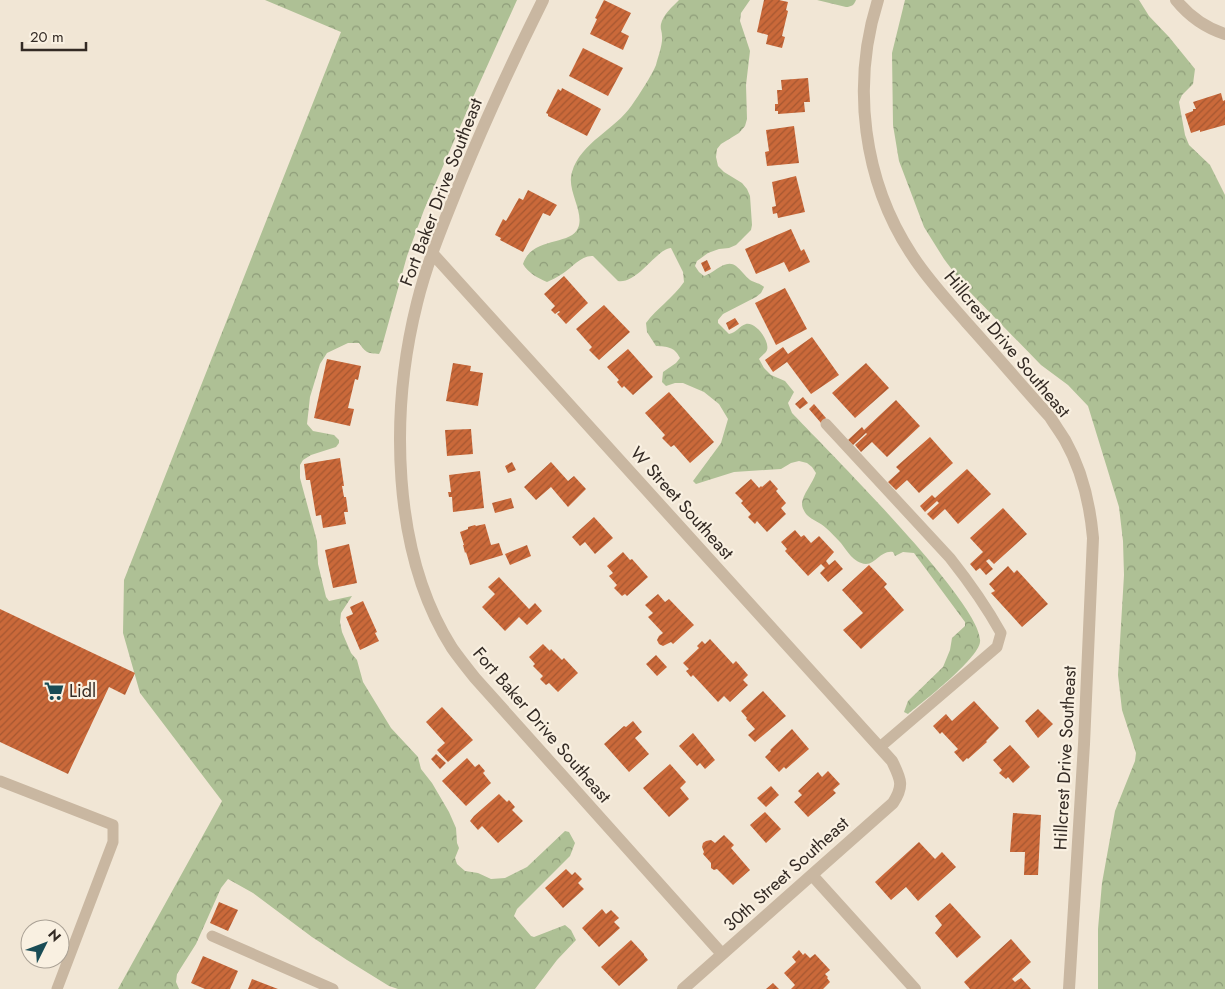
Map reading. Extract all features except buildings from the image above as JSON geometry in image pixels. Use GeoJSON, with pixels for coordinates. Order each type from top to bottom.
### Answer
{"type":"FeatureCollection","features":[{"type":"Feature","properties":{"kind":"street","name":"Fort Baker Drive Southeast"},"geometry":{"type":"LineString","coordinates":[[543,0],[474,148],[432,253],[417,303],[403,383],[400,428],[402,489],[407,525],[418,570],[430,604],[452,647],[474,678],[722,954]]}},
{"type":"Feature","properties":{"kind":"street","name":"Hillcrest Drive Southeast"},"geometry":{"type":"LineString","coordinates":[[878,0],[866,53],[864,106],[867,136],[874,168],[880,191],[889,213],[904,242],[931,282],[1050,417],[1065,440],[1074,460],[1090,509],[1093,538],[1069,989]]}},
{"type":"Feature","properties":{"kind":"street"},"geometry":{"type":"LineString","coordinates":[[1176,0],[1188,13],[1209,28],[1225,34]]}},
{"type":"Feature","properties":{"kind":"street","name":"W Street Southeast"},"geometry":{"type":"LineString","coordinates":[[432,253],[880,747],[892,761],[901,779]]}},
{"type":"Feature","properties":{"kind":"street","name":"30th Street Southeast"},"geometry":{"type":"LineString","coordinates":[[688,987],[722,954],[893,803],[898,795],[901,779]]}},
{"type":"Feature","properties":{"kind":"street"},"geometry":{"type":"LineString","coordinates":[[812,875],[915,989]]}},
{"type":"Feature","properties":{"kind":"lane"},"geometry":{"type":"LineString","coordinates":[[826,424],[950,558],[986,607],[1001,633],[997,647],[880,747]]}},
{"type":"Feature","properties":{"kind":"lane"},"geometry":{"type":"LineString","coordinates":[[0,781],[113,825],[112,842],[57,989]]}},
{"type":"Feature","properties":{"kind":"lane"},"geometry":{"type":"LineString","coordinates":[[212,936],[333,989]]}},
{"type":"Feature","properties":{"kind":"green space"},"geometry":{"type":"Polygon","coordinates":[[[265,0],[517,0],[424,210],[407,256],[379,354],[367,352],[359,343],[348,343],[327,353],[320,364],[310,397],[307,424],[313,431],[334,435],[339,440],[339,443],[336,447],[311,455],[303,460],[300,465],[300,478],[317,541],[318,564],[326,597],[329,601],[352,596],[341,613],[342,632],[351,653],[357,660],[363,682],[391,728],[418,757],[421,769],[432,783],[449,812],[456,828],[459,848],[455,858],[457,864],[465,871],[478,873],[491,879],[505,878],[527,867],[565,831],[569,832],[575,843],[570,856],[517,909],[514,916],[531,936],[534,937],[565,925],[571,930],[576,940],[557,960],[535,989],[398,989],[389,986],[312,937],[253,893],[228,879],[221,888],[196,944],[177,974],[176,982],[179,989],[118,989],[222,801],[140,693],[123,633],[124,580],[341,32],[265,0]]]}},
{"type":"Feature","properties":{"kind":"green space"},"geometry":{"type":"Polygon","coordinates":[[[679,0],[750,0],[741,13],[740,21],[750,51],[746,85],[747,119],[745,126],[739,133],[721,144],[717,149],[716,157],[718,166],[742,183],[747,189],[750,196],[751,230],[736,245],[708,253],[697,261],[695,266],[704,276],[724,265],[732,264],[750,280],[764,287],[756,297],[723,314],[718,323],[729,334],[746,324],[750,324],[758,329],[764,337],[767,346],[766,351],[759,359],[771,375],[785,381],[794,392],[788,403],[792,413],[866,490],[931,562],[975,623],[980,642],[970,659],[949,680],[908,714],[904,712],[908,701],[943,667],[950,650],[952,638],[965,626],[965,622],[914,553],[903,552],[895,556],[893,552],[889,552],[873,562],[861,563],[851,556],[828,530],[807,515],[802,507],[802,500],[816,473],[807,463],[799,461],[781,469],[734,472],[696,484],[693,481],[721,443],[728,419],[719,404],[704,392],[683,383],[666,386],[662,382],[663,372],[680,358],[673,349],[656,346],[647,332],[646,323],[684,282],[683,272],[671,248],[659,254],[633,277],[618,281],[593,256],[584,258],[547,282],[530,273],[523,264],[534,249],[568,237],[574,234],[578,228],[580,222],[579,215],[571,186],[572,172],[576,162],[590,144],[625,114],[642,91],[656,65],[662,43],[662,21],[668,11],[679,0]]]}},
{"type":"Feature","properties":{"kind":"green space"},"geometry":{"type":"Polygon","coordinates":[[[817,0],[856,0],[852,5],[846,7],[817,0]]]}},
{"type":"Feature","properties":{"kind":"green space"},"geometry":{"type":"Polygon","coordinates":[[[905,0],[1139,0],[1149,16],[1195,69],[1193,84],[1182,95],[1179,102],[1185,135],[1189,145],[1210,165],[1225,195],[1225,989],[1098,989],[1098,929],[1102,883],[1115,811],[1135,761],[1136,753],[1122,710],[1118,675],[1124,575],[1119,507],[1088,406],[1068,385],[1041,365],[965,287],[944,259],[924,227],[899,161],[893,125],[892,53],[905,0]]]}},
{"type":"Feature","properties":{"kind":"place","name":"Lidl"},"geometry":{"type":"Point","coordinates":[54,691]}}]}
